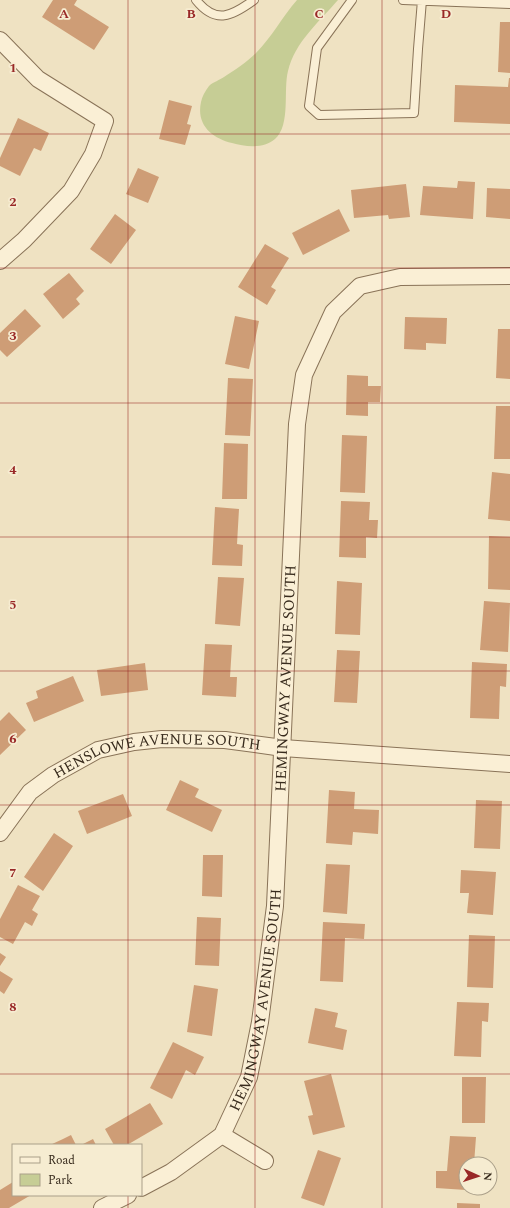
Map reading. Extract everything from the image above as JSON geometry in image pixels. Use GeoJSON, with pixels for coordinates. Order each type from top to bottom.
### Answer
{"type":"FeatureCollection","features":[{"type":"Feature","properties":{"kind":"street"},"geometry":{"type":"LineString","coordinates":[[0,40],[38,79],[105,121],[93,154],[72,191],[24,240],[0,261]]}},
{"type":"Feature","properties":{"kind":"street","name":"HEMINGWAY AVENUE SOUTH"},"geometry":{"type":"LineString","coordinates":[[222,1136],[249,1077],[260,1022],[275,906],[297,424],[304,375],[333,312],[360,286],[400,278],[510,276]]}},
{"type":"Feature","properties":{"kind":"street","name":"HENSLOWE AVENUE SOUTH"},"geometry":{"type":"LineString","coordinates":[[0,833],[30,792],[53,775],[98,750],[134,742],[162,739],[225,740],[283,748],[510,764]]}},
{"type":"Feature","properties":{"kind":"street"},"geometry":{"type":"LineString","coordinates":[[142,1187],[171,1172],[222,1136],[265,1162]]}},
{"type":"Feature","properties":{"kind":"street"},"geometry":{"type":"LineString","coordinates":[[102,1208],[126,1196]]}},
{"type":"Feature","properties":{"kind":"lane"},"geometry":{"type":"LineString","coordinates":[[196,0],[207,11],[221,16],[234,13],[254,0]]}},
{"type":"Feature","properties":{"kind":"lane"},"geometry":{"type":"LineString","coordinates":[[352,0],[317,48],[309,106],[319,115],[414,113],[422,0]]}},
{"type":"Feature","properties":{"kind":"lane"},"geometry":{"type":"LineString","coordinates":[[403,0],[510,4]]}},
{"type":"Feature","properties":{"kind":"green space"},"geometry":{"type":"Polygon","coordinates":[[[297,0],[338,0],[308,33],[291,61],[287,79],[285,116],[280,133],[275,139],[260,146],[237,144],[218,138],[207,129],[203,124],[201,117],[201,102],[205,92],[209,86],[237,69],[256,53],[297,0]]]}},
{"type":"Feature","properties":{"kind":"building"},"geometry":{"type":"Polygon","coordinates":[[[53,0],[77,0],[74,5],[109,27],[94,50],[42,17],[53,0]]]}},
{"type":"Feature","properties":{"kind":"building"},"geometry":{"type":"Polygon","coordinates":[[[500,22],[510,22],[510,73],[498,72],[500,22]]]}},
{"type":"Feature","properties":{"kind":"building"},"geometry":{"type":"Polygon","coordinates":[[[509,78],[510,124],[454,122],[455,85],[508,87],[509,78]]]}},
{"type":"Feature","properties":{"kind":"building"},"geometry":{"type":"Polygon","coordinates":[[[169,100],[192,106],[187,124],[191,125],[185,145],[159,139],[169,100]]]}},
{"type":"Feature","properties":{"kind":"building"},"geometry":{"type":"Polygon","coordinates":[[[18,118],[49,133],[41,151],[34,148],[20,176],[0,166],[0,158],[18,118]]]}},
{"type":"Feature","properties":{"kind":"building"},"geometry":{"type":"Polygon","coordinates":[[[138,168],[159,177],[148,203],[126,194],[138,168]]]}},
{"type":"Feature","properties":{"kind":"building"},"geometry":{"type":"Polygon","coordinates":[[[458,181],[475,182],[473,219],[420,215],[423,186],[457,188],[458,181]]]}},
{"type":"Feature","properties":{"kind":"building"},"geometry":{"type":"Polygon","coordinates":[[[406,184],[410,217],[389,219],[388,215],[354,218],[351,190],[406,184]]]}},
{"type":"Feature","properties":{"kind":"building"},"geometry":{"type":"Polygon","coordinates":[[[487,188],[510,189],[510,219],[486,217],[487,188]]]}},
{"type":"Feature","properties":{"kind":"building"},"geometry":{"type":"Polygon","coordinates":[[[339,209],[350,231],[303,255],[292,233],[339,209]]]}},
{"type":"Feature","properties":{"kind":"building"},"geometry":{"type":"Polygon","coordinates":[[[115,214],[136,230],[111,264],[90,249],[115,214]]]}},
{"type":"Feature","properties":{"kind":"building"},"geometry":{"type":"Polygon","coordinates":[[[265,244],[289,258],[271,287],[276,290],[267,305],[238,287],[265,244]]]}},
{"type":"Feature","properties":{"kind":"building"},"geometry":{"type":"Polygon","coordinates":[[[69,273],[84,291],[76,299],[80,304],[63,319],[43,294],[69,273]]]}},
{"type":"Feature","properties":{"kind":"building"},"geometry":{"type":"Polygon","coordinates":[[[25,309],[41,326],[7,357],[0,350],[0,333],[25,309]]]}},
{"type":"Feature","properties":{"kind":"building"},"geometry":{"type":"Polygon","coordinates":[[[235,316],[259,321],[249,369],[225,364],[235,316]]]}},
{"type":"Feature","properties":{"kind":"building"},"geometry":{"type":"Polygon","coordinates":[[[405,317],[447,318],[446,344],[426,343],[426,350],[404,349],[405,317]]]}},
{"type":"Feature","properties":{"kind":"building"},"geometry":{"type":"Polygon","coordinates":[[[498,329],[510,329],[510,379],[496,378],[498,329]]]}},
{"type":"Feature","properties":{"kind":"building"},"geometry":{"type":"Polygon","coordinates":[[[347,375],[368,376],[368,386],[381,386],[380,402],[368,402],[368,416],[346,415],[347,375]]]}},
{"type":"Feature","properties":{"kind":"building"},"geometry":{"type":"Polygon","coordinates":[[[228,378],[253,379],[250,436],[225,435],[228,378]]]}},
{"type":"Feature","properties":{"kind":"building"},"geometry":{"type":"Polygon","coordinates":[[[496,406],[510,406],[510,459],[494,459],[496,406]]]}},
{"type":"Feature","properties":{"kind":"building"},"geometry":{"type":"Polygon","coordinates":[[[342,435],[367,436],[365,493],[340,492],[342,435]]]}},
{"type":"Feature","properties":{"kind":"building"},"geometry":{"type":"Polygon","coordinates":[[[224,443],[248,444],[247,499],[222,499],[224,443]]]}},
{"type":"Feature","properties":{"kind":"building"},"geometry":{"type":"Polygon","coordinates":[[[492,472],[510,474],[510,521],[488,519],[492,472]]]}},
{"type":"Feature","properties":{"kind":"building"},"geometry":{"type":"Polygon","coordinates":[[[341,501],[370,502],[369,520],[378,520],[377,538],[366,537],[366,558],[339,557],[341,501]]]}},
{"type":"Feature","properties":{"kind":"building"},"geometry":{"type":"Polygon","coordinates":[[[215,507],[239,509],[237,544],[243,545],[242,566],[212,565],[215,507]]]}},
{"type":"Feature","properties":{"kind":"building"},"geometry":{"type":"Polygon","coordinates":[[[489,536],[510,537],[510,590],[488,589],[489,536]]]}},
{"type":"Feature","properties":{"kind":"building"},"geometry":{"type":"Polygon","coordinates":[[[218,577],[244,578],[240,626],[215,624],[218,577]]]}},
{"type":"Feature","properties":{"kind":"building"},"geometry":{"type":"Polygon","coordinates":[[[337,581],[362,583],[360,635],[335,634],[337,581]]]}},
{"type":"Feature","properties":{"kind":"building"},"geometry":{"type":"Polygon","coordinates":[[[484,601],[510,603],[508,652],[480,650],[484,601]]]}},
{"type":"Feature","properties":{"kind":"building"},"geometry":{"type":"Polygon","coordinates":[[[205,644],[232,645],[230,677],[237,677],[236,697],[202,695],[205,644]]]}},
{"type":"Feature","properties":{"kind":"building"},"geometry":{"type":"Polygon","coordinates":[[[337,650],[360,651],[357,703],[334,702],[337,650]]]}},
{"type":"Feature","properties":{"kind":"building"},"geometry":{"type":"Polygon","coordinates":[[[472,662],[507,664],[506,687],[500,686],[499,719],[470,718],[472,662]]]}},
{"type":"Feature","properties":{"kind":"building"},"geometry":{"type":"Polygon","coordinates":[[[145,663],[148,690],[101,696],[97,670],[145,663]]]}},
{"type":"Feature","properties":{"kind":"building"},"geometry":{"type":"Polygon","coordinates":[[[73,676],[84,701],[34,722],[26,703],[38,698],[36,691],[73,676]]]}},
{"type":"Feature","properties":{"kind":"building"},"geometry":{"type":"Polygon","coordinates":[[[9,712],[26,730],[0,755],[0,721],[9,712]]]}},
{"type":"Feature","properties":{"kind":"building"},"geometry":{"type":"Polygon","coordinates":[[[180,780],[199,789],[195,797],[222,810],[212,832],[166,810],[180,780]]]}},
{"type":"Feature","properties":{"kind":"building"},"geometry":{"type":"Polygon","coordinates":[[[329,790],[355,792],[354,809],[379,810],[378,834],[353,832],[352,845],[326,843],[329,790]]]}},
{"type":"Feature","properties":{"kind":"building"},"geometry":{"type":"Polygon","coordinates":[[[123,794],[132,816],[87,834],[78,811],[123,794]]]}},
{"type":"Feature","properties":{"kind":"building"},"geometry":{"type":"Polygon","coordinates":[[[476,800],[502,801],[500,849],[474,848],[476,800]]]}},
{"type":"Feature","properties":{"kind":"building"},"geometry":{"type":"Polygon","coordinates":[[[54,833],[73,846],[43,891],[24,877],[54,833]]]}},
{"type":"Feature","properties":{"kind":"building"},"geometry":{"type":"Polygon","coordinates":[[[203,855],[223,855],[222,897],[202,896],[203,855]]]}},
{"type":"Feature","properties":{"kind":"building"},"geometry":{"type":"Polygon","coordinates":[[[326,864],[350,865],[347,914],[323,912],[326,864]]]}},
{"type":"Feature","properties":{"kind":"building"},"geometry":{"type":"Polygon","coordinates":[[[461,870],[496,872],[493,915],[467,913],[469,893],[460,893],[461,870]]]}},
{"type":"Feature","properties":{"kind":"building"},"geometry":{"type":"Polygon","coordinates":[[[18,885],[40,896],[32,910],[38,914],[32,926],[25,922],[13,944],[0,937],[0,919],[18,885]]]}},
{"type":"Feature","properties":{"kind":"building"},"geometry":{"type":"Polygon","coordinates":[[[197,917],[221,918],[219,966],[195,965],[197,917]]]}},
{"type":"Feature","properties":{"kind":"building"},"geometry":{"type":"Polygon","coordinates":[[[323,922],[365,924],[364,939],[345,938],[343,982],[320,981],[323,922]]]}},
{"type":"Feature","properties":{"kind":"building"},"geometry":{"type":"Polygon","coordinates":[[[469,935],[495,936],[493,988],[467,987],[469,935]]]}},
{"type":"Feature","properties":{"kind":"building"},"geometry":{"type":"Polygon","coordinates":[[[0,953],[6,957],[0,966],[0,953]]]}},
{"type":"Feature","properties":{"kind":"building"},"geometry":{"type":"Polygon","coordinates":[[[0,971],[13,979],[4,994],[0,991],[0,971]]]}},
{"type":"Feature","properties":{"kind":"building"},"geometry":{"type":"Polygon","coordinates":[[[194,985],[218,989],[212,1036],[187,1032],[194,985]]]}},
{"type":"Feature","properties":{"kind":"building"},"geometry":{"type":"Polygon","coordinates":[[[457,1002],[489,1003],[488,1022],[482,1021],[481,1057],[454,1056],[457,1002]]]}},
{"type":"Feature","properties":{"kind":"building"},"geometry":{"type":"Polygon","coordinates":[[[315,1008],[338,1013],[335,1027],[347,1030],[343,1050],[308,1043],[315,1008]]]}},
{"type":"Feature","properties":{"kind":"building"},"geometry":{"type":"Polygon","coordinates":[[[173,1042],[204,1057],[195,1075],[186,1070],[172,1099],[150,1088],[173,1042]]]}},
{"type":"Feature","properties":{"kind":"building"},"geometry":{"type":"Polygon","coordinates":[[[331,1074],[345,1127],[313,1135],[308,1116],[313,1115],[304,1081],[331,1074]]]}},
{"type":"Feature","properties":{"kind":"building"},"geometry":{"type":"Polygon","coordinates":[[[462,1077],[486,1077],[485,1123],[462,1123],[462,1077]]]}},
{"type":"Feature","properties":{"kind":"building"},"geometry":{"type":"Polygon","coordinates":[[[150,1103],[163,1124],[129,1144],[113,1144],[105,1129],[150,1103]]]}},
{"type":"Feature","properties":{"kind":"building"},"geometry":{"type":"Polygon","coordinates":[[[71,1135],[76,1144],[52,1144],[71,1135]]]}},
{"type":"Feature","properties":{"kind":"building"},"geometry":{"type":"Polygon","coordinates":[[[450,1136],[476,1137],[475,1156],[458,1156],[458,1189],[436,1188],[436,1171],[447,1171],[450,1136]]]}},
{"type":"Feature","properties":{"kind":"building"},"geometry":{"type":"Polygon","coordinates":[[[93,1139],[96,1144],[83,1144],[93,1139]]]}},
{"type":"Feature","properties":{"kind":"building"},"geometry":{"type":"Polygon","coordinates":[[[318,1150],[341,1158],[324,1206],[301,1198],[318,1150]]]}},
{"type":"Feature","properties":{"kind":"building"},"geometry":{"type":"Polygon","coordinates":[[[12,1183],[12,1196],[29,1196],[9,1208],[0,1208],[0,1190],[12,1183]]]}},
{"type":"Feature","properties":{"kind":"building"},"geometry":{"type":"Polygon","coordinates":[[[457,1203],[480,1204],[480,1208],[457,1208],[457,1203]]]}}]}
